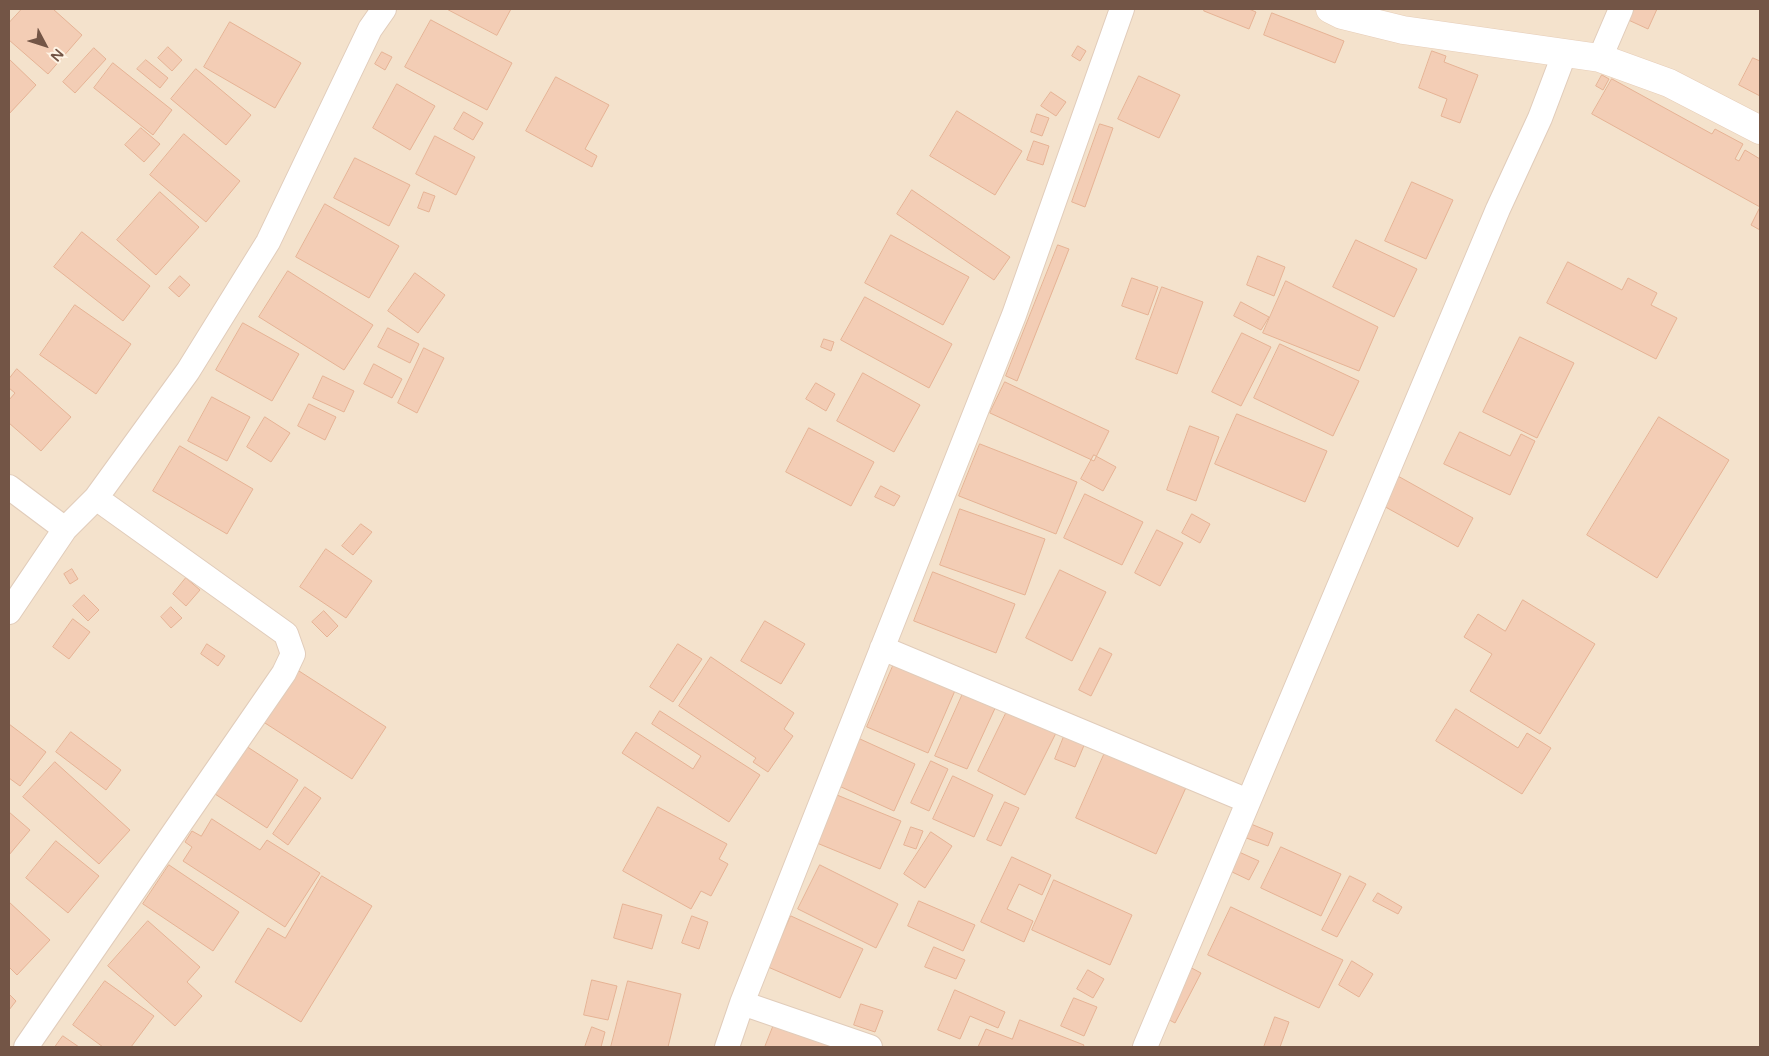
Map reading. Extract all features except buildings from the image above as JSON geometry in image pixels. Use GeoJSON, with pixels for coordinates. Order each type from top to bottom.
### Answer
{"type":"FeatureCollection","features":[{"type":"Feature","properties":{"kind":"street"},"geometry":{"type":"LineString","coordinates":[[9,612],[66,529],[96,498],[188,371],[268,242],[370,29],[384,9]]}},
{"type":"Feature","properties":{"kind":"street"},"geometry":{"type":"LineString","coordinates":[[727,1047],[742,1003],[1014,315],[1122,9]]}},
{"type":"Feature","properties":{"kind":"street"},"geometry":{"type":"LineString","coordinates":[[1330,9],[1342,15],[1403,30],[1600,58],[1669,83],[1760,130]]}},
{"type":"Feature","properties":{"kind":"street"},"geometry":{"type":"LineString","coordinates":[[1600,58],[1621,9]]}},
{"type":"Feature","properties":{"kind":"street"},"geometry":{"type":"LineString","coordinates":[[1145,1047],[1498,209],[1540,118],[1565,52]]}},
{"type":"Feature","properties":{"kind":"street"},"geometry":{"type":"LineString","coordinates":[[9,487],[66,529]]}},
{"type":"Feature","properties":{"kind":"street"},"geometry":{"type":"LineString","coordinates":[[26,1047],[278,681],[293,654],[286,634],[96,498]]}},
{"type":"Feature","properties":{"kind":"street"},"geometry":{"type":"LineString","coordinates":[[882,648],[1248,801]]}},
{"type":"Feature","properties":{"kind":"street"},"geometry":{"type":"LineString","coordinates":[[742,1003],[870,1047]]}},
{"type":"Feature","properties":{"kind":"shaded area"},"geometry":{"type":"Polygon","coordinates":[[[9,9],[1760,9],[1760,1047],[9,1047],[9,9]]]}}]}
